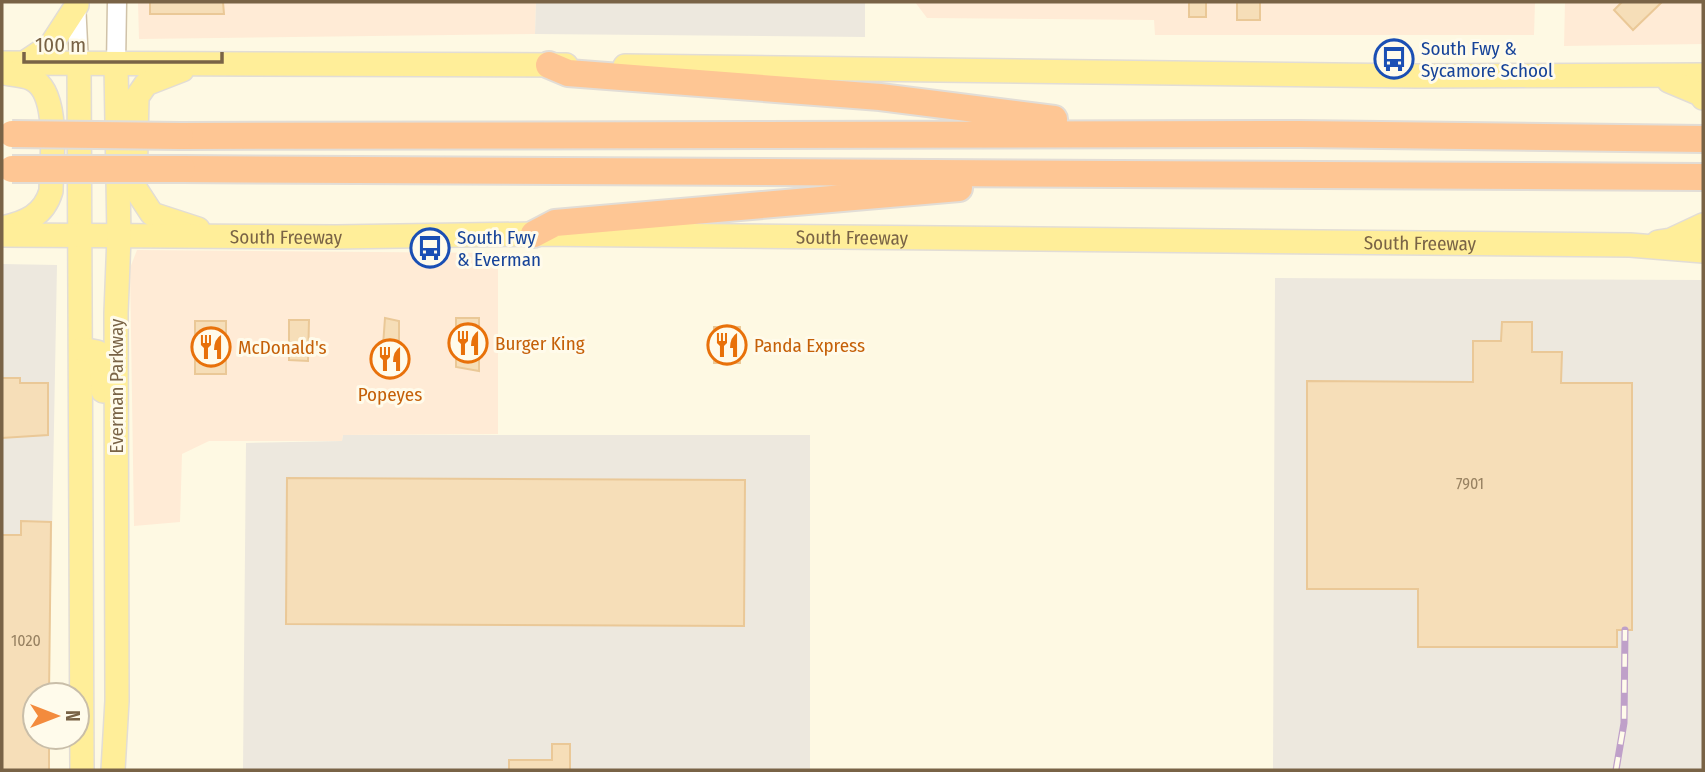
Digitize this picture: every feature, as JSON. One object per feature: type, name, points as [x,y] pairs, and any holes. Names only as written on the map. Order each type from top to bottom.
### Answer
[{"type":"highway","points":[[549,65],[568,73],[880,97],[1047,119],[1271,124],[1299,134]]},
{"type":"highway","points":[[7,134],[1299,134],[1703,139]]},
{"type":"highway","points":[[7,169],[1703,177]]},
{"type":"highway","points":[[534,234],[555,223],[948,189],[1111,184],[1153,173]]},
{"type":"main road","points":[[13,63],[51,45],[76,3]]},
{"type":"main road","points":[[13,63],[549,65],[1140,74],[1703,75]]},
{"type":"main road","name":"Everman Parkway","points":[[79,64],[82,770]]},
{"type":"main road","name":"Everman Parkway","points":[[113,770],[117,512],[116,313],[119,237],[116,65]]},
{"type":"main road","points":[[205,65],[164,75],[146,84],[137,97],[135,188],[152,214],[168,221],[230,237]]},
{"type":"main road","points":[[2,72],[33,79],[46,91],[51,106],[51,191],[48,204],[38,216],[2,228]]},
{"type":"main road","points":[[1660,77],[1688,88],[1703,98]]},
{"type":"main road","points":[[1630,245],[1671,240],[1703,225]]},
{"type":"main road","name":"South Freeway","points":[[2,235],[230,237],[534,234],[1630,245],[1703,251]]},
{"type":"main road","points":[[81,349],[88,348],[97,352],[102,365],[107,411],[117,430]]},
{"type":"main road","points":[[81,512],[117,512]]},
{"type":"street","name":"Everman Parkway","points":[[116,65],[117,2]]},
{"type":"street","name":"Everman Parkway","points":[[76,3],[79,64]]},
{"type":"shaded area","points":[[138,2],[536,2],[535,34],[139,39]]},
{"type":"shaded area","points":[[536,2],[865,2],[865,37],[535,34]]},
{"type":"shaded area","points":[[915,2],[1535,2],[1534,35],[1155,35],[1154,20],[927,18]]},
{"type":"shaded area","points":[[1565,2],[1703,2],[1703,44],[1564,46]]},
{"type":"shaded area","points":[[137,250],[498,253],[498,434],[343,435],[342,441],[209,441],[182,454],[180,522],[134,526],[130,268]]},
{"type":"shaded area","points":[[2,264],[57,265],[49,681],[21,681],[21,751],[49,751],[48,770],[2,770]]},
{"type":"shaded area","points":[[1275,278],[1703,280],[1703,770],[1273,770]]},
{"type":"shaded area","points":[[343,435],[810,435],[810,770],[243,770],[246,443],[342,441]]},
{"type":"building","points":[[150,2],[223,2],[224,14],[150,14]]},
{"type":"building","points":[[1189,2],[1206,2],[1206,17],[1189,17]]},
{"type":"building","points":[[1237,2],[1260,2],[1260,20],[1237,20]]},
{"type":"building","points":[[1622,2],[1662,2],[1633,30],[1614,10]]},
{"type":"building","name":"Popeyes","points":[[385,318],[399,321],[399,374],[381,374]]},
{"type":"building","name":"Burger King","points":[[456,318],[479,318],[479,371],[456,367]]},
{"type":"building","points":[[289,320],[309,320],[308,361],[289,360]]},
{"type":"building","name":"McDonald's","points":[[195,321],[226,321],[226,374],[195,374]]},
{"type":"building","points":[[1502,322],[1532,322],[1532,352],[1562,352],[1561,383],[1632,383],[1632,630],[1617,630],[1617,647],[1418,647],[1418,589],[1307,589],[1307,381],[1473,382],[1473,341],[1501,341]]},
{"type":"building","name":"Panda Express","points":[[714,327],[740,327],[740,363],[714,363]]},
{"type":"building","points":[[2,378],[20,378],[20,383],[48,383],[48,435],[2,438]]},
{"type":"building","points":[[287,478],[745,480],[744,626],[286,624]]},
{"type":"building","points":[[21,521],[51,522],[49,681],[21,681],[21,751],[49,751],[49,770],[2,770],[2,535],[21,535]]},
{"type":"building","points":[[552,744],[570,744],[570,770],[509,770],[509,760],[552,760]]},
{"type":"railway","points":[[1616,770],[1624,723],[1625,630]]},
{"type":"place","name":"South Fwy & Sycamore School","points":[[1394,59]]},
{"type":"place","name":"South Fwy & Everman","points":[[430,248]]},
{"type":"place","name":"Burger King","points":[[468,343]]},
{"type":"place","name":"Panda Express","points":[[727,345]]},
{"type":"place","name":"McDonald's","points":[[211,347]]},
{"type":"place","name":"Popeyes","points":[[390,359]]}]
